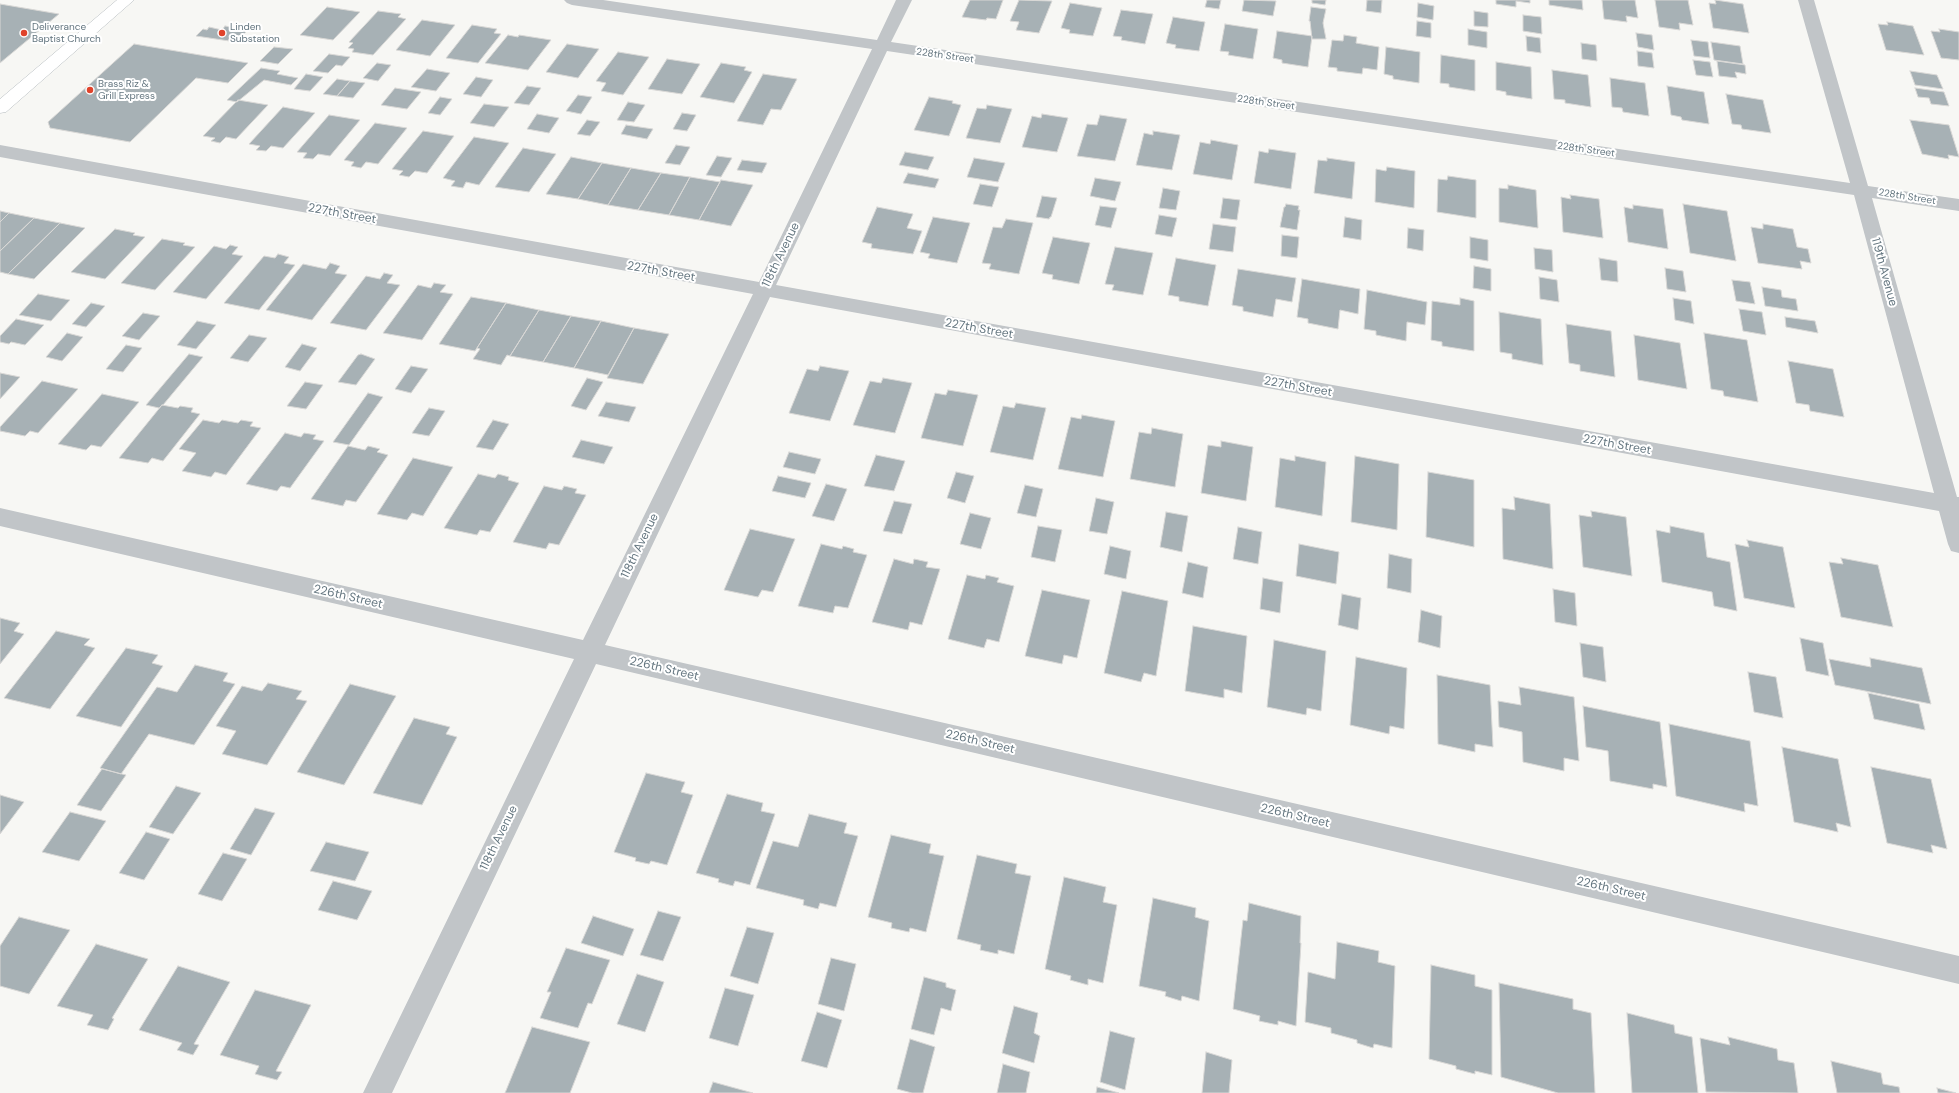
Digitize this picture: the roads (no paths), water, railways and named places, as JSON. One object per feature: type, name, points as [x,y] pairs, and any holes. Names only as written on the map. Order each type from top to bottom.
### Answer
[{"type":"main road","points":[[0,108],[126,0]]},
{"type":"street","name":"228th Street","points":[[572,0],[1959,205]]},
{"type":"street","name":"118th Avenue","points":[[376,1093],[904,0]]},
{"type":"street","name":"119th Avenue","points":[[1806,0],[1953,505],[1959,544]]},
{"type":"street","name":"227th Street","points":[[0,151],[764,291],[1953,505]]},
{"type":"street","name":"226th Street","points":[[0,517],[589,651],[1959,970]]},
{"type":"place","name":"Deliverance Baptist Church","points":[[24,33]]},
{"type":"place","name":"Linden Substation","points":[[222,33]]},
{"type":"place","name":"Brass Riz & Grill Express","points":[[90,90]]}]
